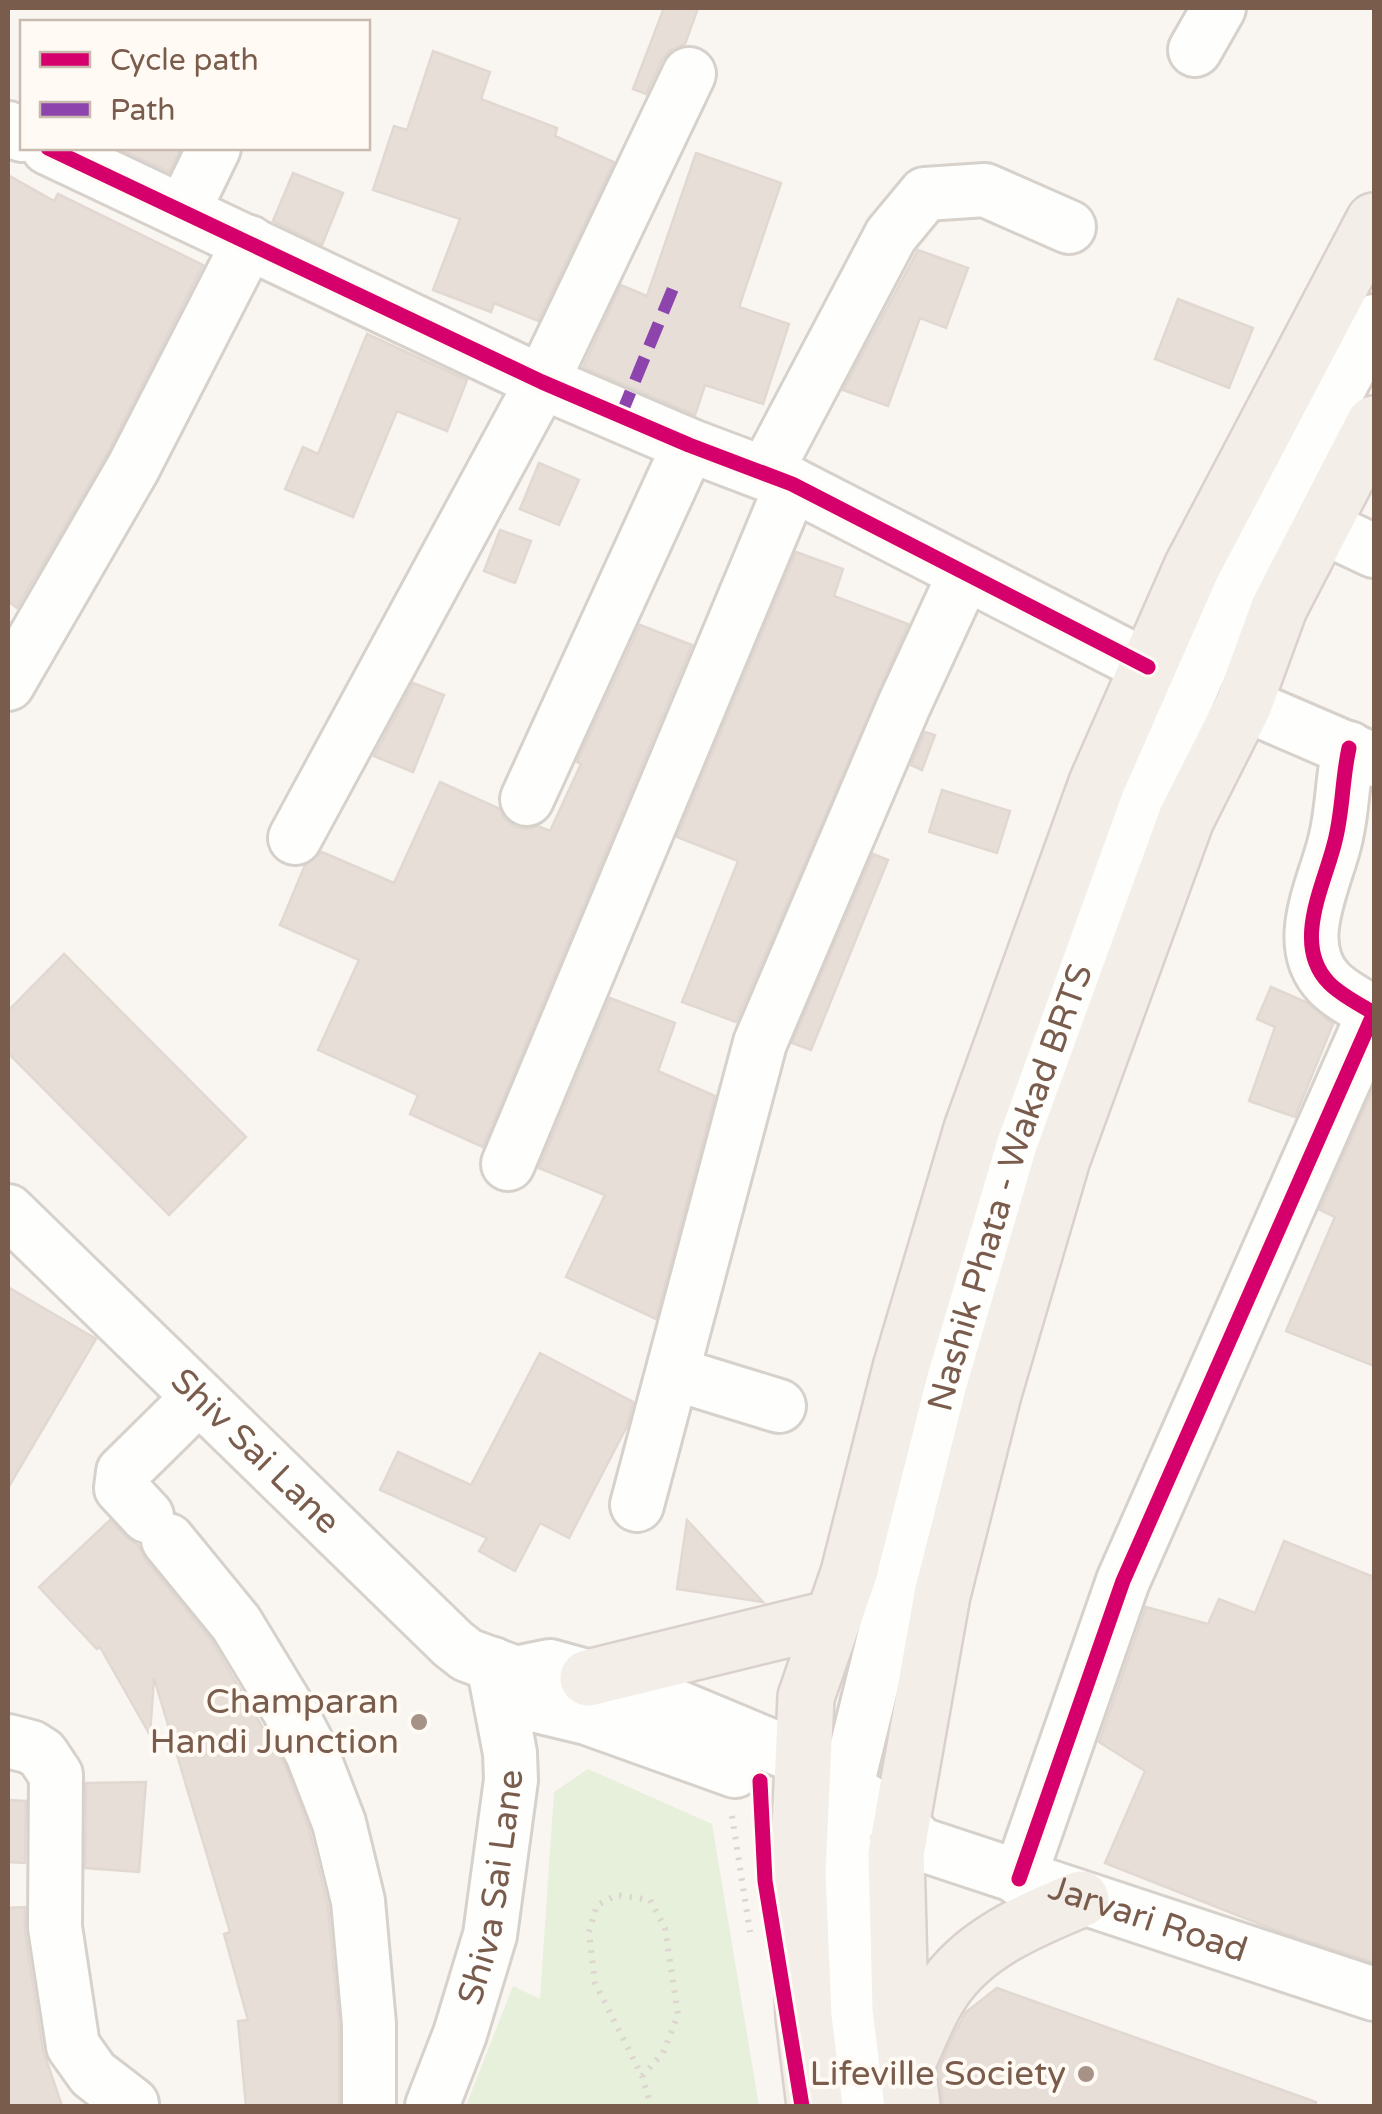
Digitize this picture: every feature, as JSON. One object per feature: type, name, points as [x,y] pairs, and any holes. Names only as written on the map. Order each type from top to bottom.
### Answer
[{"type":"main road","points":[[815,2106],[804,2017],[798,1872],[824,1792],[806,1697],[849,1573],[901,1368],[972,1129],[1097,783],[1192,566],[1374,221]]},
{"type":"main road","points":[[909,2085],[900,2008],[906,1841],[942,1595],[993,1394],[1062,1160],[1186,819],[1244,704],[1279,608],[1374,424]]},
{"type":"main road","points":[[588,1678],[833,1618]]},
{"type":"main road","points":[[909,2085],[941,1992],[980,1950],[1032,1920],[1081,1899]]},
{"type":"street","points":[[295,838],[542,382],[689,74]]},
{"type":"street","points":[[52,150],[542,382],[779,478],[1148,667]]},
{"type":"street","points":[[183,212],[213,150]]},
{"type":"street","points":[[508,1164],[779,478],[891,235],[925,194],[985,190],[1069,227]]},
{"type":"street","points":[[8,684],[134,468],[248,242]]},
{"type":"street","name":"Nashik Phata - Wakad BRTS","points":[[864,2106],[824,1792],[1017,1145],[1142,801],[1236,588],[1374,321]]},
{"type":"street","points":[[528,800],[690,445]]},
{"type":"street","points":[[1321,526],[1374,551]]},
{"type":"street","points":[[638,1505],[760,1044],[896,723],[965,573]]},
{"type":"street","points":[[1019,1879],[1123,1581],[1374,1013],[1326,980],[1311,948],[1314,912],[1342,808],[1342,782],[1362,754],[1244,704]]},
{"type":"street","name":"Shiv Sai Lane","points":[[8,1211],[453,1644],[467,1655],[504,1669]]},
{"type":"street","points":[[675,1374],[780,1406]]},
{"type":"street","points":[[200,1397],[123,1472],[120,1488],[236,1623],[294,1717],[339,1822],[358,1902],[369,2024],[370,2106]]},
{"type":"street","points":[[504,1669],[550,1666],[637,1690],[824,1792]]},
{"type":"street","points":[[504,1669],[537,1706],[588,1718],[824,1792]]},
{"type":"street","name":"Shiva Sai Lane","points":[[432,2106],[460,2034],[490,1936],[510,1780],[504,1669]]},
{"type":"street","points":[[8,1740],[42,1754],[56,1775],[56,1927],[73,2046],[94,2074],[139,2106]]},
{"type":"street","name":"Jarvari Road","points":[[824,1792],[906,1841],[1374,1994]]},
{"type":"path","points":[[731,1810],[752,1950]]},
{"type":"path","points":[[642,2076],[664,2053],[678,2016],[665,1928],[650,1900],[617,1895],[596,1906],[589,1932],[594,1982],[642,2076],[652,2106]]},
{"type":"green space","points":[[588,1769],[712,1824],[759,2106],[466,2106],[513,1986],[540,1999],[554,1792]]},
{"type":"building","points":[[664,8],[698,8],[685,44],[671,50],[662,60],[646,94],[633,89]]},
{"type":"building","points":[[433,51],[490,72],[481,99],[557,128],[555,136],[614,162],[538,321],[494,303],[491,312],[433,290],[460,219],[373,190],[394,126],[407,130]]},
{"type":"building","points":[[121,150],[180,150],[169,172]]},
{"type":"building","points":[[696,153],[781,183],[739,307],[789,324],[763,404],[705,385],[695,415],[583,367],[621,285],[647,296]]},
{"type":"building","points":[[293,173],[343,193],[322,245],[273,221]]},
{"type":"building","points":[[8,175],[54,201],[58,194],[203,265],[107,454],[17,608],[8,601]]},
{"type":"building","points":[[918,250],[968,268],[946,328],[920,318],[888,406],[843,390]]},
{"type":"building","points":[[1178,299],[1253,328],[1229,388],[1155,359]]},
{"type":"building","points":[[367,334],[467,380],[447,431],[397,411],[353,517],[285,489],[303,447],[318,454]]},
{"type":"building","points":[[539,463],[579,480],[559,525],[520,509]]},
{"type":"building","points":[[500,530],[531,541],[515,583],[484,571]]},
{"type":"building","points":[[796,552],[843,569],[834,596],[908,624],[736,1022],[682,1002],[738,861],[677,837]]},
{"type":"building","points":[[640,625],[692,645],[483,1147],[410,1114],[418,1095],[318,1050],[359,960],[280,925],[305,865],[322,852],[394,883],[440,782],[500,809],[515,827],[538,826],[550,831]]},
{"type":"building","points":[[413,683],[444,695],[413,772],[374,756]]},
{"type":"building","points":[[925,732],[935,735],[922,770],[911,765]]},
{"type":"building","points":[[942,790],[1010,811],[997,853],[929,832]]},
{"type":"building","points":[[873,854],[888,860],[811,1050],[792,1043]]},
{"type":"building","points":[[64,954],[246,1137],[169,1215],[8,1053],[8,1011]]},
{"type":"building","points":[[1271,987],[1306,1002],[1333,1024],[1295,1117],[1249,1101],[1275,1027],[1257,1019]]},
{"type":"building","points":[[610,998],[675,1023],[658,1071],[715,1096],[656,1319],[566,1277],[605,1195],[539,1168]]},
{"type":"building","points":[[1374,1086],[1374,1366],[1286,1331],[1335,1217],[1320,1210]]},
{"type":"building","points":[[8,1287],[96,1339],[8,1488]]},
{"type":"building","points":[[540,1353],[633,1402],[627,1426],[569,1538],[540,1523],[515,1571],[479,1551],[487,1538],[380,1490],[398,1452],[471,1485]]},
{"type":"building","points":[[110,1520],[138,1545],[211,1640],[285,1765],[310,1832],[328,1906],[339,2025],[339,2106],[246,2106],[238,2021],[248,2020],[224,1934],[230,1932],[154,1678],[150,1735],[100,1647],[97,1649],[39,1587]]},
{"type":"building","points":[[687,1520],[763,1602],[677,1589]]},
{"type":"building","points":[[1284,1541],[1374,1577],[1374,1963],[1275,1930],[1105,1863],[1145,1771],[1099,1742],[1146,1607],[1208,1624],[1219,1599],[1255,1613]]},
{"type":"building","points":[[146,1782],[139,1872],[85,1868],[86,1783]]},
{"type":"building","points":[[8,1800],[26,1801],[25,1863],[8,1862]]},
{"type":"building","points":[[25,1907],[43,2050],[62,2106],[8,2106],[8,1908]]},
{"type":"building","name":"Lifeville Society","points":[[997,1988],[1316,2102],[1315,2106],[943,2106],[939,2068],[951,2040],[966,2012]]},
{"type":"marked path","points":[[621,415],[676,281]]},
{"type":"cycle path","points":[[52,150],[542,382],[792,484],[1148,667]]},
{"type":"cycle path","points":[[1019,1879],[1123,1581],[1374,1013],[1329,983],[1312,950],[1314,914],[1338,829],[1349,748]]},
{"type":"cycle path","points":[[760,1781],[765,1881],[802,2106]]},
{"type":"place","name":"Champaran Handi Junction","points":[[419,1722]]},
{"type":"place","name":"Lifeville Society","points":[[1086,2074]]}]
